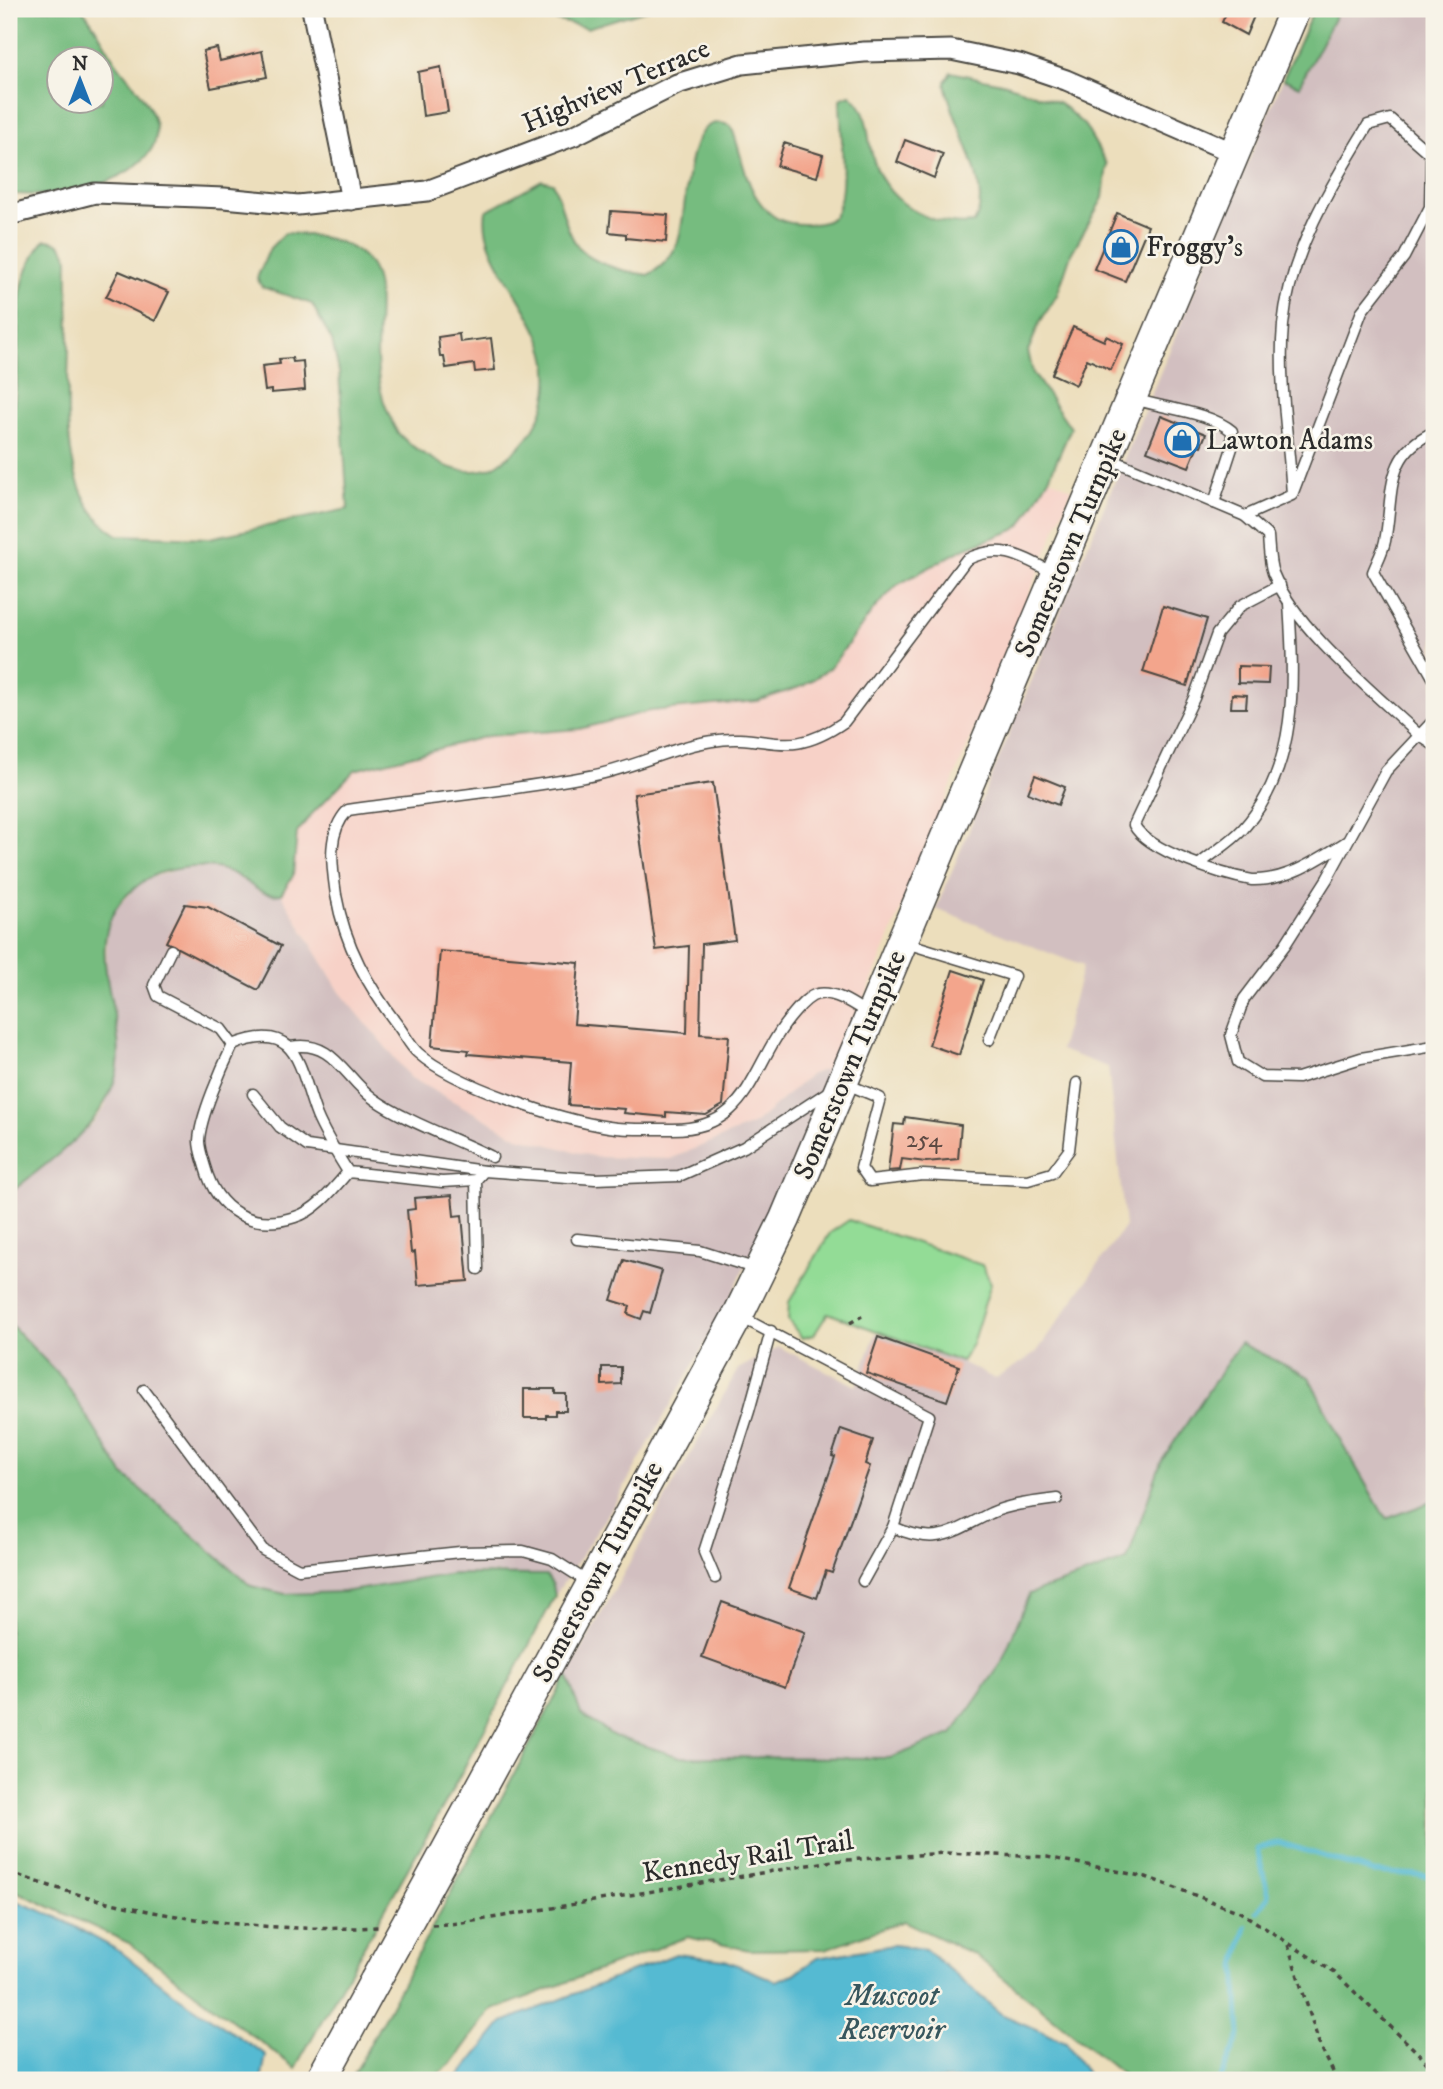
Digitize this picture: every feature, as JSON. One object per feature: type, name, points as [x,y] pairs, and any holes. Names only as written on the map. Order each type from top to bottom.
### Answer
[{"type":"main road","name":"Somerstown Turnpike","points":[[321,2080],[761,1270],[844,1083],[1295,9]]},
{"type":"street","points":[[312,9],[351,200]]},
{"type":"street","name":"Highview Terrace","points":[[9,215],[95,193],[224,198],[298,205],[428,191],[575,135],[677,84],[742,64],[864,52],[951,50],[1019,64],[1066,80],[1234,153]]},
{"type":"lane","points":[[1245,516],[1292,495],[1362,312],[1404,257],[1430,207],[1433,155],[1390,119],[1367,125],[1332,184],[1299,254],[1283,324],[1282,373],[1292,495]]},
{"type":"lane","points":[[1133,398],[1164,409],[1221,421],[1232,431],[1231,448],[1214,503]]},
{"type":"lane","points":[[1434,432],[1402,454],[1389,488],[1384,545],[1373,572],[1434,679]]},
{"type":"lane","points":[[1107,458],[1245,516],[1268,536],[1272,571],[1289,602],[1336,656],[1434,746]]},
{"type":"lane","points":[[871,1016],[844,998],[819,994],[804,1002],[782,1026],[748,1091],[722,1118],[702,1128],[611,1128],[573,1121],[460,1079],[417,1052],[354,958],[341,921],[332,871],[337,822],[348,810],[630,768],[707,741],[728,738],[786,746],[825,735],[844,722],[966,559],[997,550],[1012,551],[1057,575]]},
{"type":"lane","points":[[1280,585],[1240,606],[1217,634],[1194,698],[1134,825],[1139,835],[1159,848],[1239,878],[1267,880],[1297,870],[1346,842]]},
{"type":"lane","points":[[1201,863],[1242,830],[1273,788],[1290,729],[1293,661],[1289,602]]},
{"type":"lane","points":[[1434,720],[1385,771],[1285,945],[1244,999],[1231,1035],[1238,1062],[1262,1077],[1298,1078],[1361,1058],[1434,1046]]},
{"type":"lane","points":[[902,942],[1014,976],[989,1040]]},
{"type":"lane","points":[[171,950],[154,985],[158,996],[221,1029],[233,1045]]},
{"type":"lane","points":[[250,1038],[274,1038],[291,1047],[303,1065],[317,1117],[348,1172],[325,1197],[297,1217],[261,1224],[222,1204],[209,1182],[199,1142],[222,1067],[233,1045],[250,1038]]},
{"type":"lane","points":[[291,1047],[308,1044],[328,1054],[373,1099],[492,1157]]},
{"type":"lane","points":[[253,1094],[279,1127],[307,1146],[484,1171],[595,1179],[679,1175],[744,1147],[844,1083],[880,1098],[861,1168],[870,1181],[923,1175],[1028,1180],[1052,1173],[1069,1150],[1077,1083]]},
{"type":"lane","points":[[478,1269],[476,1180],[484,1171]]},
{"type":"lane","points":[[348,1172],[442,1182],[476,1180]]},
{"type":"lane","points":[[577,1239],[700,1251],[761,1270]]},
{"type":"lane","points":[[737,1315],[929,1416],[893,1527],[863,1581]]},
{"type":"lane","points":[[715,1578],[704,1552],[749,1412],[771,1331]]},
{"type":"lane","points":[[144,1390],[263,1550],[299,1569],[460,1552],[523,1551],[552,1559],[592,1584]]},
{"type":"lane","points":[[893,1527],[914,1536],[939,1536],[968,1527],[992,1513],[1021,1504],[1057,1499]]},
{"type":"path","points":[[850,1323],[862,1316]]},
{"type":"path","name":"Kennedy Rail Trail","points":[[421,1925],[462,1923],[833,1861],[945,1853],[1047,1857],[1146,1877],[1240,1912],[1335,1973],[1422,2057],[1434,2073]]},
{"type":"path","points":[[9,1872],[133,1910],[228,1923],[340,1929],[380,1927]]},
{"type":"path","points":[[1287,1943],[1319,2043],[1337,2080]]},
{"type":"shaded area","points":[[1339,9],[1434,9],[1434,1501],[1386,1520],[1342,1443],[1309,1377],[1161,1462],[1127,1561],[1029,1594],[1001,1664],[952,1734],[890,1758],[680,1757],[614,1736],[581,1714],[567,1675],[738,1369],[779,1347],[856,1386],[876,1333],[965,1364],[995,1379],[1036,1353],[1125,1226],[1108,1067],[1060,1050],[1083,966],[936,909],[1283,79],[1300,86]]},
{"type":"shaded area","points":[[1049,478],[1072,489],[838,1064],[810,1075],[754,1124],[670,1159],[596,1157],[518,1137],[411,1078],[340,992],[281,894],[293,876],[297,833],[355,770],[488,736],[579,729],[650,711],[713,705],[830,668],[875,608],[897,585],[963,549],[1014,530],[1022,524]]},
{"type":"shaded area","points":[[183,868],[216,868],[235,875],[261,893],[281,894],[340,992],[411,1078],[518,1137],[596,1157],[670,1159],[754,1124],[810,1075],[838,1064],[729,1301],[617,1500],[555,1596],[553,1585],[546,1575],[488,1573],[453,1574],[343,1592],[285,1594],[251,1586],[123,1474],[63,1379],[9,1323],[9,1194],[92,1124],[105,1107],[119,1055],[106,978],[107,932],[114,911],[143,880]]},
{"type":"green space","points":[[9,9],[82,9],[106,46],[46,46],[46,116],[116,116],[116,62],[148,105],[155,122],[156,137],[150,151],[140,163],[125,173],[77,192],[9,194]]},
{"type":"green space","points":[[510,9],[649,9],[587,28]]},
{"type":"green space","points":[[1314,9],[1339,9],[1299,86],[1283,79]]},
{"type":"green space","points":[[951,72],[1006,84],[1060,103],[1085,126],[1107,164],[1103,198],[1071,254],[1057,295],[1040,322],[1028,351],[1033,373],[1071,428],[1049,478],[1022,524],[1014,530],[963,549],[897,585],[875,608],[830,668],[803,686],[757,701],[650,711],[579,729],[488,736],[355,770],[297,833],[293,876],[281,894],[267,894],[234,874],[210,867],[167,871],[143,882],[130,892],[113,913],[106,935],[105,959],[119,1057],[115,1079],[97,1114],[85,1129],[9,1194],[9,424],[15,400],[19,304],[23,282],[31,260],[45,240],[60,245],[68,259],[68,422],[76,475],[85,499],[99,519],[118,535],[210,538],[348,509],[339,372],[332,341],[312,304],[262,287],[257,278],[270,248],[285,233],[330,239],[358,252],[373,270],[378,293],[379,379],[395,429],[412,446],[445,465],[460,470],[484,470],[507,458],[533,430],[545,403],[548,375],[544,349],[533,324],[494,255],[487,233],[486,211],[542,180],[553,183],[569,230],[583,252],[609,266],[648,275],[665,262],[677,244],[695,146],[703,131],[715,123],[731,126],[750,184],[768,212],[790,223],[824,222],[834,216],[839,207],[842,177],[840,99],[850,95],[864,115],[878,171],[897,198],[924,216],[940,221],[974,223],[979,208],[979,191],[976,173],[945,82]]},
{"type":"green space","points":[[849,1220],[982,1265],[991,1283],[972,1344],[961,1362],[828,1313],[814,1335],[802,1338],[788,1320],[789,1302],[830,1233]]},
{"type":"green space","points":[[9,1323],[63,1379],[123,1474],[251,1586],[285,1594],[343,1592],[453,1574],[546,1575],[553,1585],[555,1596],[448,1798],[295,2068],[129,1943],[9,1888]]},
{"type":"green space","points":[[1240,1343],[1309,1377],[1342,1443],[1386,1519],[1434,1501],[1434,2080],[1130,2080],[975,1955],[904,1921],[825,1949],[749,1950],[687,1937],[490,2011],[453,2062],[431,2080],[378,2080],[354,2074],[567,1675],[581,1714],[614,1736],[680,1757],[890,1758],[952,1734],[1001,1664],[1029,1594],[1127,1560],[1161,1462]]},
{"type":"water","points":[[9,1898],[59,1918],[121,1952],[173,1993],[266,2055],[261,2080],[9,2080]]},
{"type":"water","name":"Muscoot Reservoir","points":[[893,1945],[925,1949],[1001,2014],[1066,2042],[1091,2080],[456,2080],[503,2022],[676,1954],[725,1960],[776,1981],[794,1974],[817,1958]]},
{"type":"building","points":[[1228,9],[1257,9],[1246,35],[1222,22]]},
{"type":"building","points":[[217,48],[220,61],[262,51],[267,77],[211,88],[203,51]]},
{"type":"building","points":[[441,67],[448,112],[423,116],[418,72]]},
{"type":"building","points":[[905,140],[943,154],[934,178],[897,162]]},
{"type":"building","points":[[784,143],[823,155],[817,177],[777,166]]},
{"type":"building","points":[[611,211],[668,215],[666,242],[626,238],[626,234],[609,232]]},
{"type":"building","name":"Froggy's","points":[[1117,213],[1148,226],[1125,281],[1094,269]]},
{"type":"building","points":[[119,271],[169,292],[155,321],[106,297]]},
{"type":"building","points":[[1073,327],[1104,341],[1106,336],[1123,344],[1111,370],[1087,359],[1076,385],[1052,374]]},
{"type":"building","points":[[459,334],[460,342],[491,338],[495,370],[475,372],[474,364],[446,368],[444,357],[440,357],[438,337]]},
{"type":"building","points":[[292,358],[293,362],[303,361],[305,390],[271,393],[271,390],[265,391],[262,366],[280,364],[279,359]]},
{"type":"building","points":[[1161,416],[1206,434],[1189,467],[1147,451]]},
{"type":"building","points":[[1163,606],[1207,619],[1187,686],[1143,672]]},
{"type":"building","points":[[1238,666],[1269,667],[1268,684],[1238,683]]},
{"type":"building","points":[[1232,694],[1247,695],[1246,708],[1231,708]]},
{"type":"building","points":[[1035,775],[1065,787],[1058,805],[1028,793]]},
{"type":"building","points":[[713,783],[735,940],[702,944],[700,1034],[729,1036],[723,1105],[706,1115],[666,1112],[666,1117],[624,1113],[625,1109],[568,1105],[571,1062],[468,1054],[469,1050],[432,1046],[440,951],[579,963],[574,1024],[687,1033],[689,946],[656,950],[634,794]]},
{"type":"building","points":[[185,904],[208,907],[281,946],[258,990],[166,942]]},
{"type":"building","points":[[953,970],[983,980],[959,1055],[929,1045]]},
{"type":"building","points":[[905,1117],[961,1125],[958,1159],[926,1162],[902,1159],[900,1170],[888,1171],[894,1124],[904,1125]]},
{"type":"building","points":[[452,1195],[454,1216],[462,1215],[468,1281],[418,1285],[415,1252],[411,1253],[407,1210],[415,1209],[414,1198]]},
{"type":"building","points":[[624,1260],[662,1271],[650,1313],[644,1311],[641,1319],[628,1314],[630,1306],[611,1300]]},
{"type":"building","points":[[878,1337],[959,1366],[947,1401],[866,1373]]},
{"type":"building","points":[[602,1367],[621,1367],[621,1384],[602,1385]]},
{"type":"building","points":[[524,1389],[555,1389],[555,1394],[566,1394],[566,1411],[555,1411],[555,1415],[546,1415],[546,1418],[524,1418]]},
{"type":"building","points":[[841,1429],[873,1440],[865,1464],[870,1466],[832,1573],[826,1571],[817,1598],[789,1588],[835,1457],[832,1456]]},
{"type":"building","points":[[722,1602],[805,1632],[785,1687],[702,1657]]},
{"type":"waterway","points":[[1257,1912],[1269,1896],[1257,1849],[1278,1842],[1374,1872],[1434,1876]]},
{"type":"waterway","points":[[1220,2080],[1240,2035],[1236,1965],[1246,1927]]},
{"type":"place","name":"Froggy's","points":[[1121,247]]},
{"type":"place","name":"Lawton Adams","points":[[1182,440]]}]
